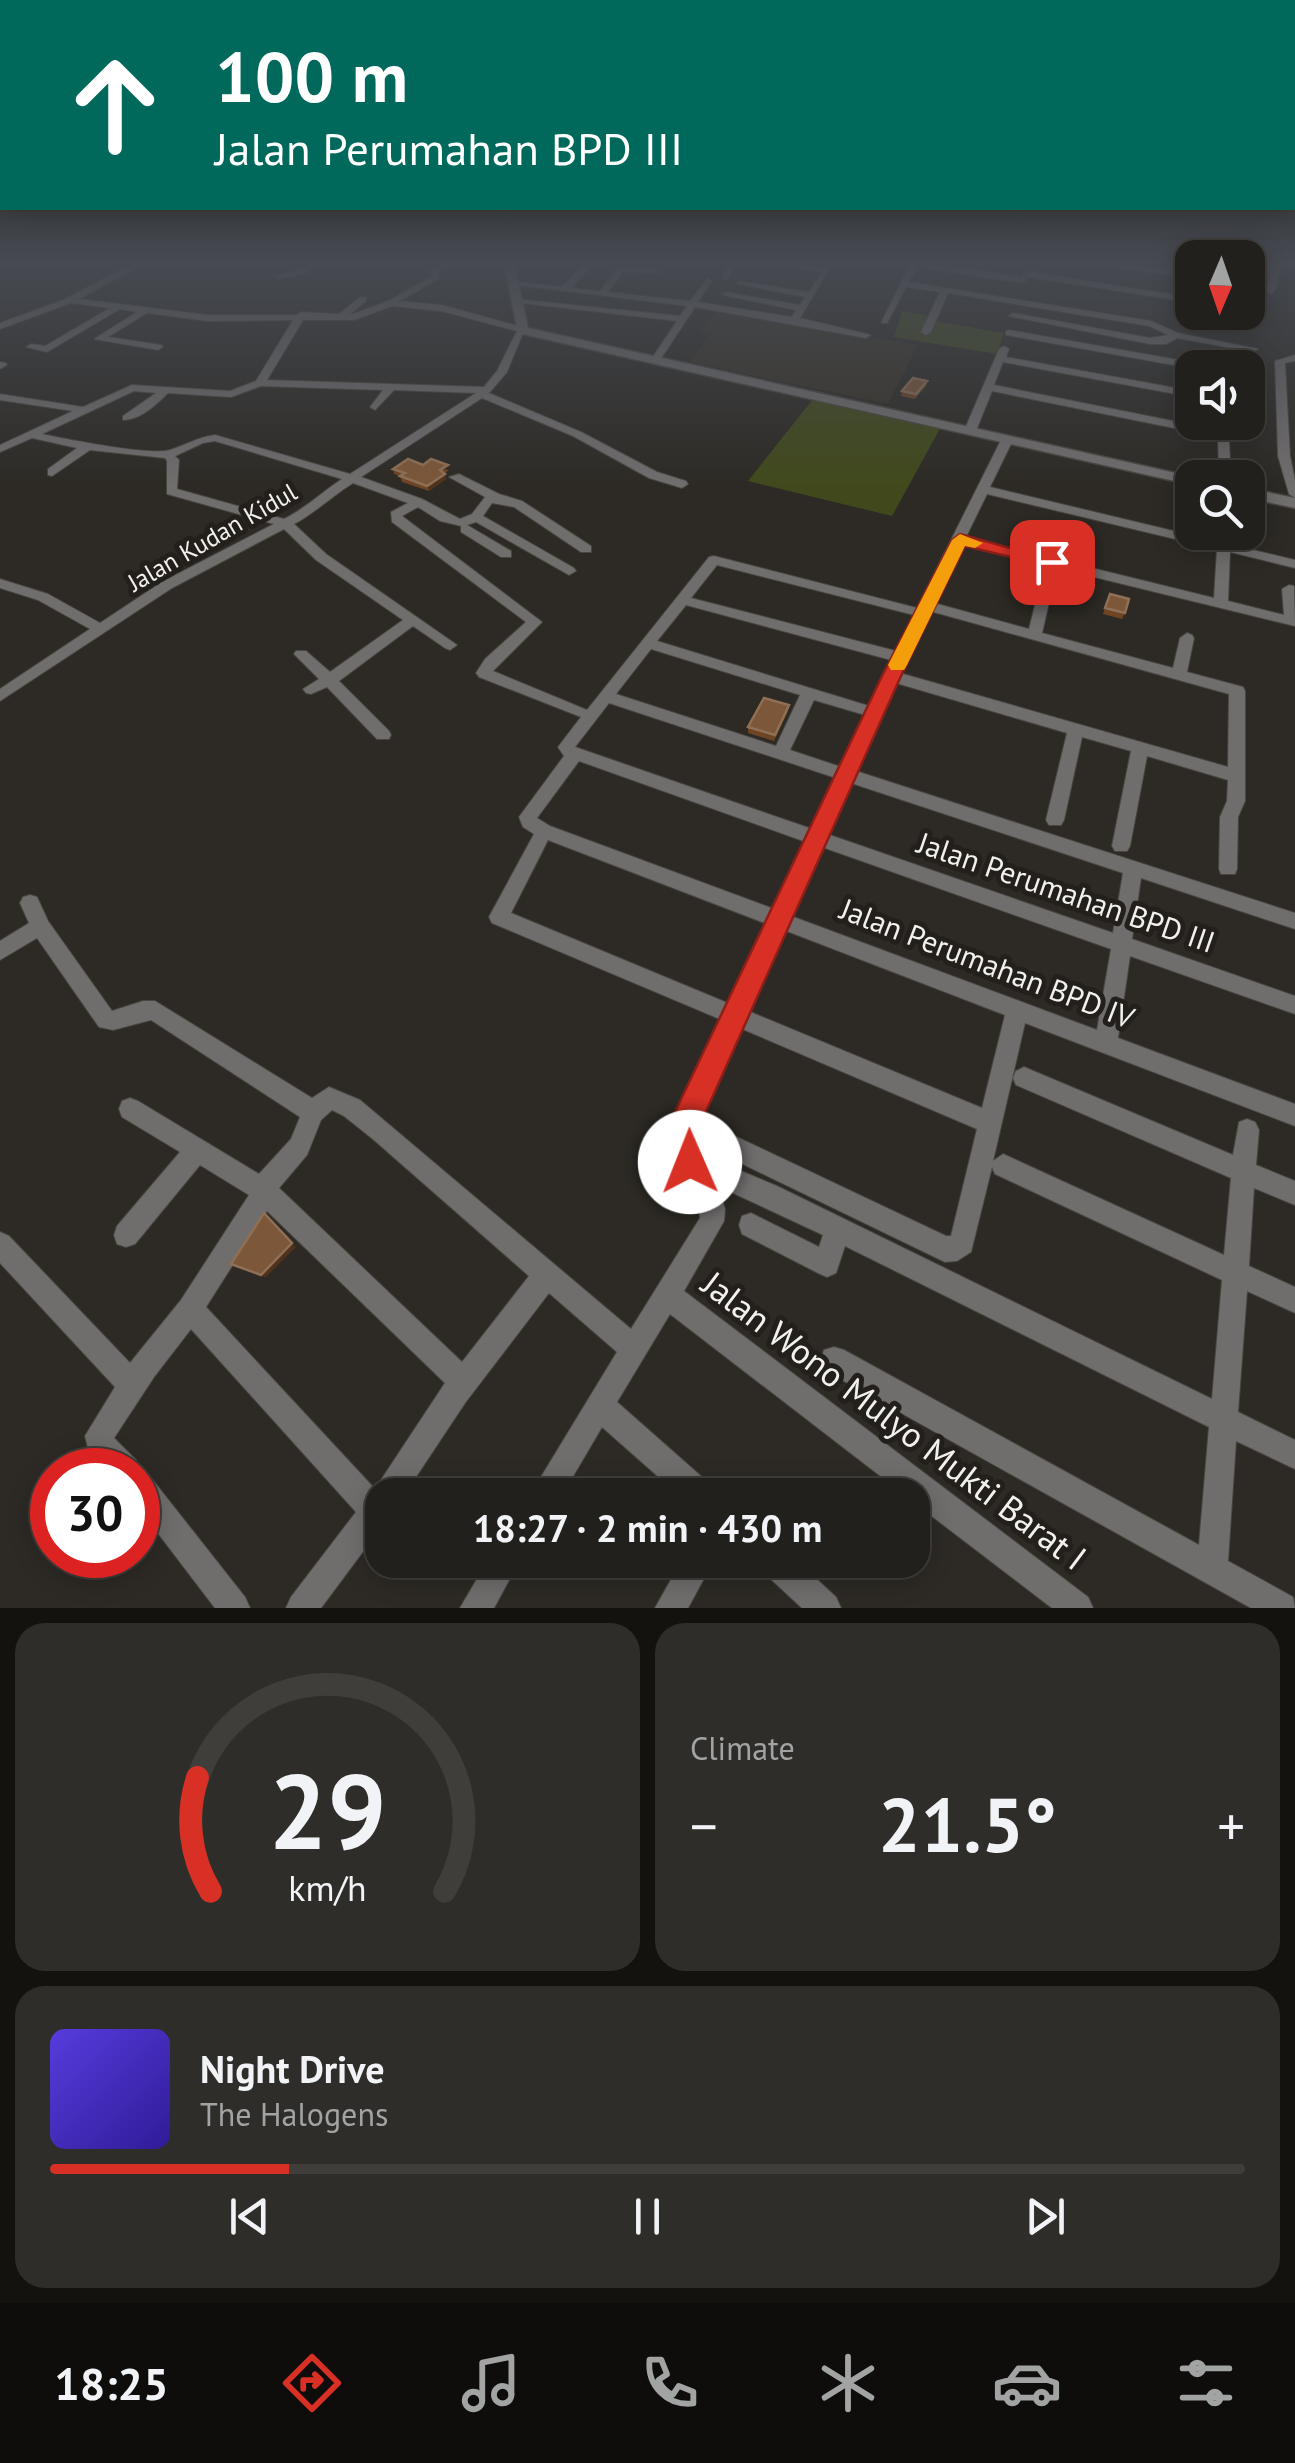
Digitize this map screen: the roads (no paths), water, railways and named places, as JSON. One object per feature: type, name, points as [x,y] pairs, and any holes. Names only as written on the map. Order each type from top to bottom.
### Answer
[{"type":"street","points":[[31,347],[47,348],[66,337]]},
{"type":"street","points":[[101,337],[158,346]]},
{"type":"street","points":[[260,382],[288,337]]},
{"type":"street","name":"Jalan Kudan Kidul","points":[[0,696],[185,574],[311,510],[324,496],[484,392],[502,372],[519,337]]},
{"type":"street","points":[[556,337],[1175,476]]},
{"type":"street","points":[[656,358],[671,337]]},
{"type":"street","points":[[970,431],[1002,359],[1007,337]]},
{"type":"street","points":[[1035,337],[1118,352],[1175,352]]},
{"type":"street","points":[[1128,337],[1166,341],[1173,337]]},
{"type":"street","points":[[1072,344],[1066,364],[1104,373],[1112,372],[1118,352]]},
{"type":"street","points":[[1295,358],[1280,361],[1281,458],[1295,494]]},
{"type":"street","points":[[1002,359],[1175,388]]},
{"type":"street","points":[[1280,378],[1295,380]]},
{"type":"street","points":[[0,449],[132,388],[232,394],[260,382],[392,386],[484,392],[577,434],[653,475],[682,484]]},
{"type":"street","points":[[375,408],[392,386]]},
{"type":"street","points":[[990,387],[1075,398],[1151,421],[1175,424]]},
{"type":"street","points":[[127,418],[149,406],[165,390]]},
{"type":"street","points":[[0,397],[80,410]]},
{"type":"street","points":[[1151,421],[1154,407]]},
{"type":"street","points":[[28,434],[88,446],[168,454],[200,440],[216,438],[353,478],[418,502],[506,554]]},
{"type":"street","points":[[556,1478],[712,1221],[711,1197],[690,1162],[684,1124],[892,676],[1007,440]]},
{"type":"street","points":[[52,472],[88,446]]},
{"type":"street","points":[[168,454],[173,460],[171,490],[285,524],[322,558],[450,645]]},
{"type":"street","points":[[456,477],[494,497],[518,504],[586,548]]},
{"type":"street","points":[[476,487],[492,478]]},
{"type":"street","points":[[982,490],[1175,535]]},
{"type":"street","points":[[434,548],[476,517],[494,497]]},
{"type":"street","points":[[1265,497],[1295,503]]},
{"type":"street","points":[[418,502],[394,517],[532,618],[533,625],[490,662],[484,674],[580,712]]},
{"type":"street","points":[[476,517],[569,572]]},
{"type":"street","points":[[960,540],[1293,622],[1289,589]]},
{"type":"street","points":[[1221,604],[1224,550]]},
{"type":"street","points":[[1237,550],[1295,564]]},
{"type":"street","points":[[991,1123],[500,917],[544,831],[529,822],[528,817],[575,754],[566,747],[710,562],[720,561],[1035,633],[1236,691],[1236,801],[1229,817],[1228,869]]},
{"type":"street","points":[[1035,633],[1052,562]]},
{"type":"street","points":[[0,584],[44,598],[101,629]]},
{"type":"street","points":[[683,600],[902,658]]},
{"type":"street","points":[[311,689],[411,621]]},
{"type":"street","points":[[1179,674],[1187,638]]},
{"type":"street","points":[[650,640],[875,712]]},
{"type":"street","points":[[301,654],[383,735]]},
{"type":"street","points":[[892,676],[1234,775]]},
{"type":"street","points":[[780,754],[809,693]]},
{"type":"street","name":"Jalan Perumahan BPD III","points":[[607,698],[1295,921]]},
{"type":"street","points":[[1055,820],[1076,729]]},
{"type":"street","points":[[1121,846],[1140,748]]},
{"type":"street","name":"Jalan Perumahan BPD III","points":[[575,754],[1295,1005]]},
{"type":"street","name":"Jalan Perumahan BPD IV","points":[[544,831],[1295,1116]]},
{"type":"street","points":[[1106,1044],[1133,868]]},
{"type":"street","points":[[30,903],[40,926],[106,1020],[120,1020],[147,1008],[155,1011],[321,1105],[367,1120],[633,1349]]},
{"type":"street","points":[[0,951],[40,926]]},
{"type":"street","points":[[684,1124],[944,1249],[957,1248],[962,1242],[1017,1010]]},
{"type":"street","points":[[1024,1078],[1295,1193]]},
{"type":"street","points":[[107,1448],[98,1438],[132,1385],[190,1310],[263,1192],[299,1146],[321,1105]]},
{"type":"street","points":[[130,1110],[263,1192],[464,1382]]},
{"type":"street","points":[[1212,1570],[1246,1130]]},
{"type":"street","points":[[126,1235],[198,1149]]},
{"type":"street","points":[[690,1162],[837,1229],[1295,1455]]},
{"type":"street","points":[[1003,1166],[1295,1300]]},
{"type":"street","points":[[751,1225],[827,1264],[837,1229]]},
{"type":"street","points":[[0,1244],[132,1385]]},
{"type":"street","points":[[399,1478],[464,1382],[547,1274]]},
{"type":"street","name":"Jalan Wono Mulyo Mukti Barat I","points":[[666,1294],[1076,1608]]},
{"type":"street","points":[[190,1310],[365,1486]]},
{"type":"street","points":[[834,1360],[1282,1608]]},
{"type":"street","points":[[600,1406],[682,1478]]},
{"type":"street","points":[[160,1512],[234,1608]]},
{"type":"street","points":[[302,1608],[365,1525]]},
{"type":"street","points":[[476,1608],[494,1578]]},
{"type":"street","points":[[672,1608],[689,1578]]},
{"type":"street","points":[[793,1578],[826,1608]]}]
